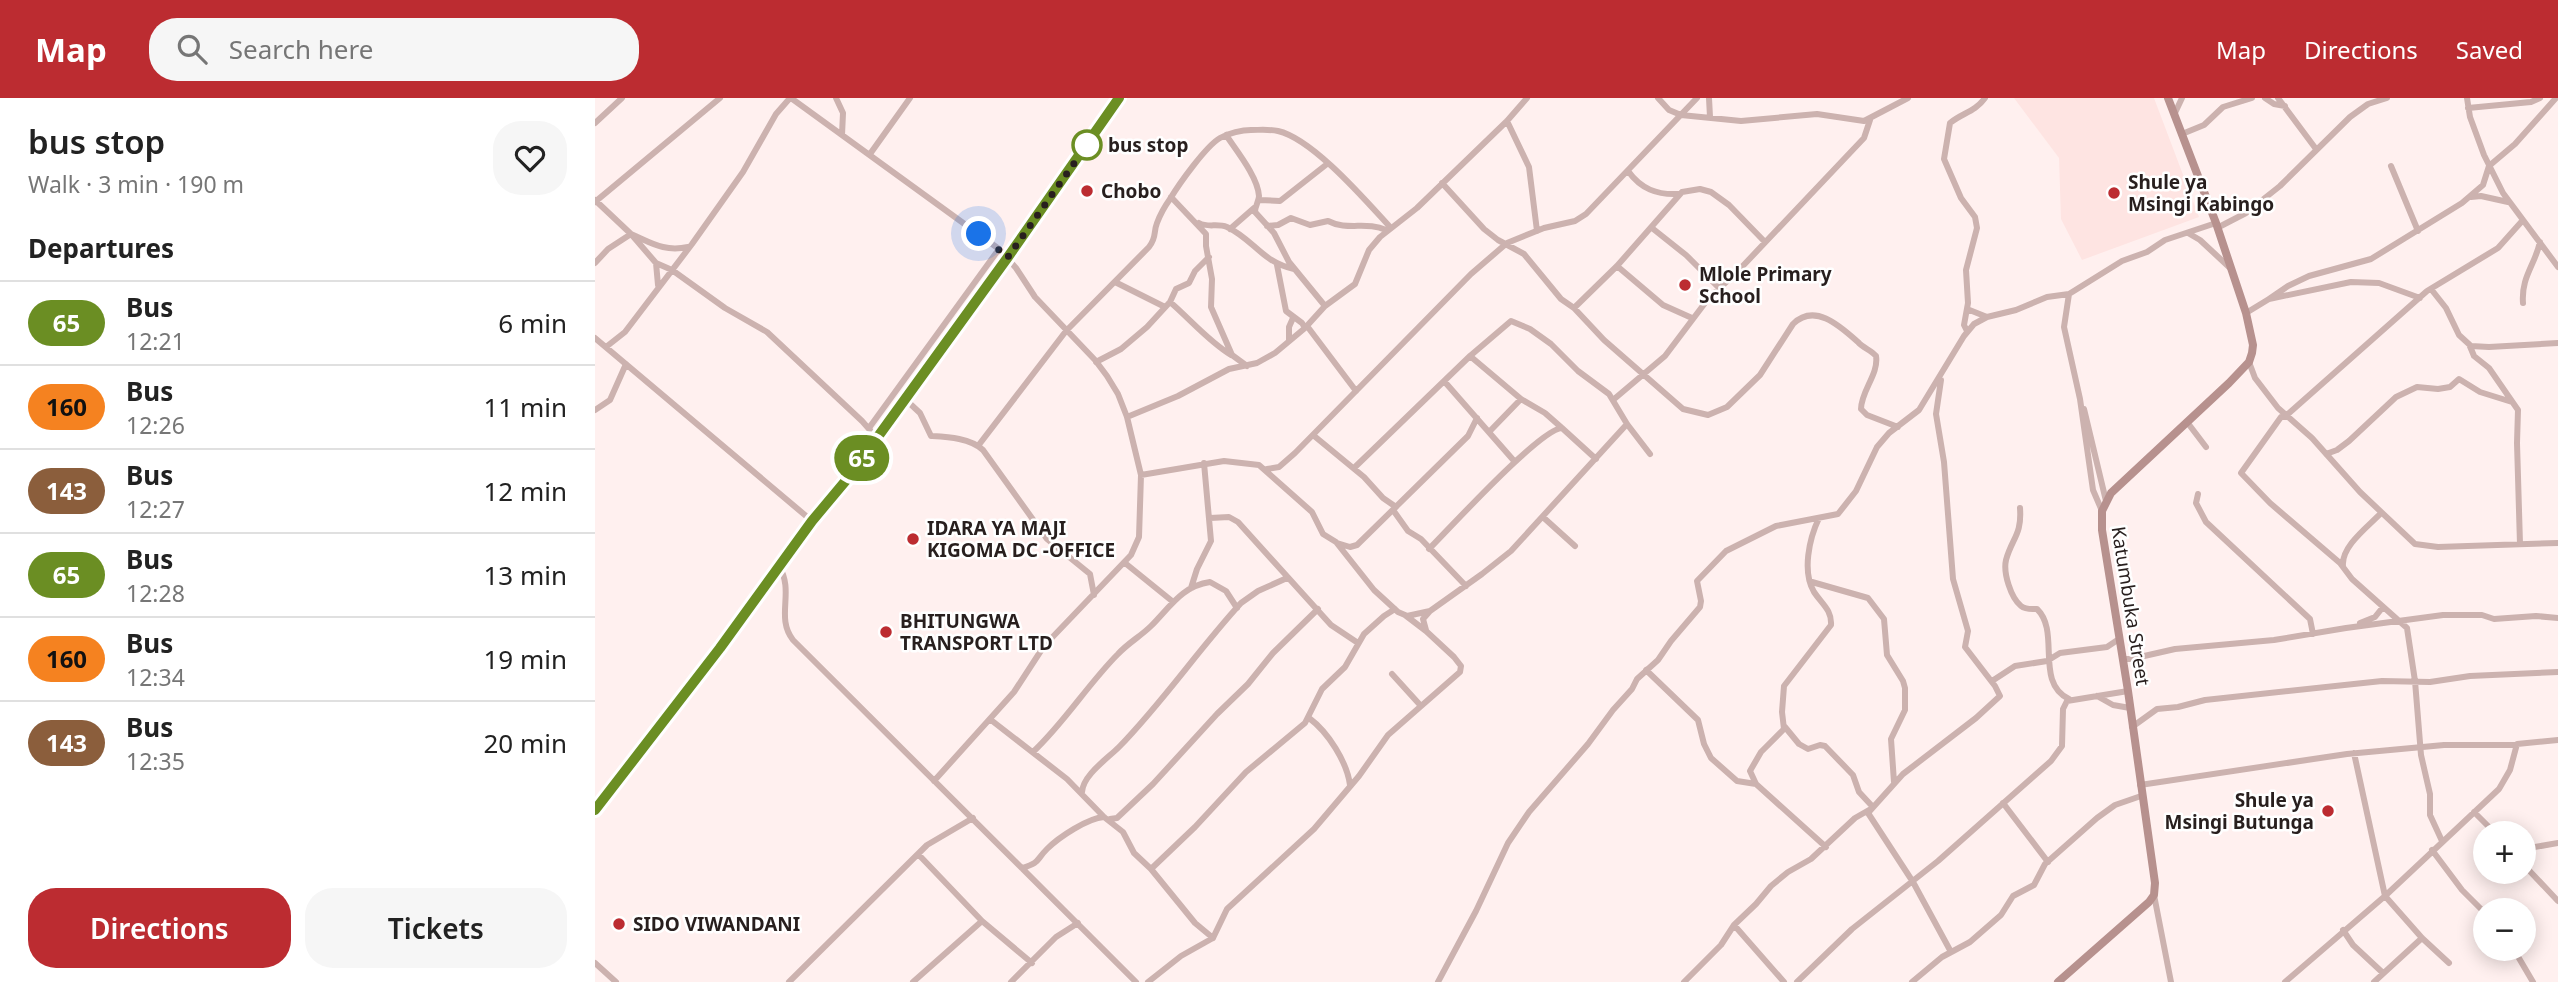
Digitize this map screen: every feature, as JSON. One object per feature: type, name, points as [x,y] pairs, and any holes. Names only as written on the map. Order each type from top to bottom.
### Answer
[{"type":"main road","points":[[595,810],[877,438],[1119,98]]},
{"type":"main road","points":[[2168,98],[2246,313],[2253,345],[2249,362]]},
{"type":"main road","name":"Katumbuka Street","points":[[2154,895],[2155,883],[2102,530],[2102,511],[2106,501],[2124,480],[2249,362]]},
{"type":"main road","points":[[2058,982],[2154,895]]},
{"type":"street","points":[[595,124],[622,98]]},
{"type":"street","points":[[720,98],[595,201],[631,234],[656,263],[672,270],[767,332],[877,438]]},
{"type":"street","points":[[606,347],[625,332],[689,247],[739,178],[776,114],[790,98],[999,249],[1008,257],[1035,296],[1096,362],[1118,394],[1127,417],[1141,475],[1139,537],[1136,545],[1125,563],[1044,646],[1020,685],[934,781]]},
{"type":"street","points":[[836,98],[843,114],[842,135]]},
{"type":"street","points":[[870,154],[910,98]]},
{"type":"street","points":[[1127,417],[1178,396],[1229,369],[1267,359],[1306,327],[1325,306],[1355,284],[1369,250],[1388,229],[1410,214],[1507,121],[1527,98]]},
{"type":"street","points":[[1658,98],[1668,110],[1681,115],[1741,121],[1817,114],[1859,121],[1870,120],[1908,98]]},
{"type":"street","points":[[1267,469],[1282,464],[1313,435],[1471,274],[1507,243],[1578,219],[1628,172],[1697,98]]},
{"type":"street","points":[[1709,98],[1710,117]]},
{"type":"street","points":[[1967,331],[1964,325],[1967,309],[1966,270],[1977,223],[1961,198],[1944,155],[1950,123],[1974,111],[1985,98]]},
{"type":"street","points":[[2174,115],[2182,98]]},
{"type":"street","points":[[2182,134],[2204,125],[2223,107],[2252,98]]},
{"type":"street","points":[[2265,98],[2274,104],[2285,106]]},
{"type":"street","points":[[2278,98],[2316,149]]},
{"type":"street","points":[[1438,982],[1508,843],[1529,812],[1700,607],[1697,581],[1726,551],[1776,526],[1838,514],[1856,491],[1877,447],[1919,410],[1967,331],[1987,317],[2016,310],[2047,297],[2069,294],[2122,261],[2147,252],[2172,236],[2216,226],[2246,213],[2280,186],[2316,149],[2375,98]]},
{"type":"street","points":[[2365,104],[2387,98]]},
{"type":"street","points":[[2466,98],[2489,166],[2508,202],[2558,267]]},
{"type":"street","points":[[2468,108],[2531,102],[2540,98]]},
{"type":"street","points":[[2246,313],[2309,276],[2371,259],[2466,199],[2483,185],[2489,166],[2515,144],[2556,98]]},
{"type":"street","points":[[1613,400],[1665,356],[1692,318],[1864,138],[1870,120]]},
{"type":"street","points":[[1507,121],[1529,167],[1537,231]]},
{"type":"street","points":[[978,446],[1066,331],[1155,239],[1157,223],[1171,197],[1213,143],[1226,135],[1246,130],[1279,131],[1309,148],[1359,191],[1388,229]]},
{"type":"street","points":[[1226,135],[1251,175],[1259,200],[1254,208],[1230,229]]},
{"type":"street","points":[[1259,200],[1280,201],[1327,164]]},
{"type":"street","points":[[2391,166],[2418,230]]},
{"type":"street","points":[[1628,172],[1640,185],[1666,194],[1695,189],[1711,192],[1729,205],[1764,241]]},
{"type":"street","points":[[1442,183],[1484,229],[1524,254],[1552,290],[1574,308],[1598,335],[1683,409],[1708,415],[1716,414],[1727,407],[1752,384],[1797,320],[1823,317],[1844,328],[1876,356],[1876,366],[1860,408],[1867,415],[1898,427]]},
{"type":"street","points":[[1574,308],[1617,267],[1678,194]]},
{"type":"street","points":[[2466,199],[2481,196],[2508,202]]},
{"type":"street","points":[[1171,197],[1206,234],[1212,279],[1211,307],[1232,355]]},
{"type":"street","points":[[1254,208],[1258,217],[1274,233],[1294,269],[1325,306]]},
{"type":"street","points":[[1267,226],[1278,225],[1291,218],[1310,225],[1328,220],[1334,225],[1374,225],[1388,229]]},
{"type":"street","points":[[2288,417],[2288,414],[2431,289],[2498,248],[2523,219]]},
{"type":"street","points":[[1194,221],[1204,226],[1218,225],[1230,229],[1277,265],[1294,269]]},
{"type":"street","points":[[1652,228],[1693,261],[1720,288]]},
{"type":"street","points":[[2188,233],[2200,240],[2229,267]]},
{"type":"street","points":[[631,234],[667,250],[689,247]]},
{"type":"street","points":[[595,263],[608,249],[631,234]]},
{"type":"street","points":[[2523,303],[2524,280],[2535,259],[2539,242]]},
{"type":"street","points":[[869,428],[999,249]]},
{"type":"street","points":[[1096,362],[1121,349],[1167,305],[1176,289],[1189,283],[1209,257]]},
{"type":"street","points":[[656,263],[658,286]]},
{"type":"street","points":[[1277,265],[1286,309],[1306,327],[1356,391]]},
{"type":"street","points":[[1617,267],[1663,304],[1692,318]]},
{"type":"street","points":[[1115,282],[1178,309],[1183,317],[1247,366]]},
{"type":"street","points":[[2269,299],[2363,282],[2379,283],[2420,298]]},
{"type":"street","points":[[2431,289],[2447,307],[2459,335],[2469,344],[2474,356],[2489,368],[2518,415],[2520,544]]},
{"type":"street","points":[[2069,294],[2065,327],[2106,501]]},
{"type":"street","points":[[2069,294],[2064,330],[2080,398],[2093,490],[2102,511]]},
{"type":"street","points":[[1967,309],[1987,317]]},
{"type":"street","points":[[1289,341],[1289,327],[1293,318]]},
{"type":"street","points":[[1354,468],[1469,356],[1513,321],[1551,344],[1578,371],[1602,388],[1650,454]]},
{"type":"street","points":[[595,338],[812,521]]},
{"type":"street","points":[[2469,344],[2489,347],[2558,343]]},
{"type":"street","points":[[1469,356],[1521,399],[1545,413],[1596,459]]},
{"type":"street","points":[[2249,362],[2263,389],[2278,408],[2381,513],[2418,545],[2558,543]]},
{"type":"street","points":[[595,410],[610,400],[626,364]]},
{"type":"street","points":[[1684,982],[1721,945],[1734,925],[1771,886],[1826,847],[1854,818],[1870,808],[1912,767],[1998,699],[2000,692],[1966,650],[1967,629],[1962,619],[1953,579],[1944,462],[1935,414],[1941,376]]},
{"type":"street","points":[[2326,454],[2349,441],[2396,397],[2417,387],[2450,387],[2459,379],[2480,392],[2512,402]]},
{"type":"street","points":[[1444,381],[1515,462]]},
{"type":"street","points":[[904,398],[920,413],[929,435],[951,437],[978,446],[1047,539],[1090,574],[1094,595]]},
{"type":"street","points":[[1490,431],[1521,399]]},
{"type":"street","points":[[2288,417],[2282,416],[2279,419],[2241,474],[2408,631],[2421,755],[2430,794],[2430,815],[2442,841]]},
{"type":"street","points":[[1141,475],[1204,464],[1251,462],[1267,469],[1312,512],[1324,534],[1350,547],[1357,545],[1468,436],[1478,418]]},
{"type":"street","points":[[2187,422],[2206,447]]},
{"type":"street","points":[[1426,631],[1423,619],[1430,611],[1511,551],[1544,518],[1570,484],[1627,424]]},
{"type":"street","points":[[1429,549],[1515,462],[1545,435],[1562,428]]},
{"type":"street","points":[[1313,435],[1354,468],[1395,508],[1406,528],[1421,539],[1466,586]]},
{"type":"street","points":[[1191,588],[1211,541],[1204,464]]},
{"type":"street","points":[[2198,494],[2196,503],[2206,522],[2310,620],[2313,634]]},
{"type":"street","points":[[2020,508],[2020,528],[2006,561],[2006,572],[2020,606],[2024,609],[2037,609],[2041,613],[2047,632],[2048,661],[2056,688],[2069,699],[2128,691]]},
{"type":"street","points":[[2344,568],[2344,553],[2381,513]]},
{"type":"street","points":[[1210,518],[1229,517],[1238,522],[1339,632],[1358,643]]},
{"type":"street","points":[[1544,518],[1575,546]]},
{"type":"street","points":[[1819,518],[1809,545],[1808,570],[1815,592],[1829,612],[1831,625],[1784,686],[1782,719],[1785,727],[1803,747],[1808,749],[1825,746],[1853,775],[1859,792],[1870,808],[1868,817],[1913,882],[1951,952]]},
{"type":"street","points":[[1148,982],[1181,956],[1213,938],[1227,909],[1300,843],[1350,785],[1388,735],[1459,672],[1461,666],[1458,661],[1426,631],[1374,590],[1336,542]]},
{"type":"street","points":[[1352,563],[1357,545]]},
{"type":"street","points":[[1125,563],[1172,601]]},
{"type":"street","points":[[779,566],[788,587],[785,623],[789,634],[1136,982]]},
{"type":"street","points":[[1082,792],[1091,775],[1144,721],[1237,608],[1248,597],[1287,578]]},
{"type":"street","points":[[1034,752],[1063,722],[1118,653],[1149,628],[1172,601],[1205,582],[1215,583],[1232,598],[1237,608]]},
{"type":"street","points":[[1812,582],[1868,598],[1884,619],[1887,655],[1903,681],[1905,691],[1905,710],[1891,739],[1894,786]]},
{"type":"street","points":[[2346,628],[2370,620],[2379,614],[2383,607]]},
{"type":"street","points":[[1022,867],[1037,863],[1047,849],[1088,820],[1116,819],[1153,784],[1248,684],[1273,653],[1318,609]]},
{"type":"street","points":[[1151,869],[1246,772],[1309,718],[1322,689],[1345,667],[1358,643],[1371,628],[1395,609]]},
{"type":"street","points":[[1407,616],[1430,611]]},
{"type":"street","points":[[2122,659],[2175,649],[2274,640],[2443,615],[2483,615],[2494,619],[2536,616],[2558,618]]},
{"type":"street","points":[[1992,681],[2015,666],[2048,661],[2060,653],[2107,647],[2119,639]]},
{"type":"street","points":[[1646,670],[1693,712],[1702,728],[1704,744],[1711,758],[1737,781],[1756,784]]},
{"type":"street","points":[[2132,727],[2157,709],[2205,700],[2382,681],[2447,680],[2470,676],[2558,672]]},
{"type":"street","points":[[1392,674],[1421,706]]},
{"type":"street","points":[[2097,696],[2113,705],[2130,708]]},
{"type":"street","points":[[1797,982],[1852,929],[1913,882],[2050,761],[2061,749],[2064,734],[2063,709],[2069,699]]},
{"type":"street","points":[[1309,718],[1327,737],[1346,768],[1350,785]]},
{"type":"street","points":[[991,720],[1082,792],[1123,832],[1134,853],[1151,869],[1195,923],[1213,938]]},
{"type":"street","points":[[1785,727],[1761,752],[1753,764],[1751,776],[1756,784],[1826,847]]},
{"type":"street","points":[[2140,785],[2354,753],[2444,745],[2516,745],[2523,742],[2558,740]]},
{"type":"street","points":[[2285,982],[2385,896],[2503,784],[2510,770],[2516,745]]},
{"type":"street","points":[[2354,753],[2385,896],[2422,938],[2449,963]]},
{"type":"street","points":[[1913,982],[1927,968],[1974,939],[2001,915],[2013,896],[2032,887],[2040,870],[2048,862],[2108,810],[2141,796]]},
{"type":"street","points":[[2003,803],[2048,862]]},
{"type":"street","points":[[2475,812],[2484,821]]},
{"type":"street","points":[[789,982],[937,837],[973,818]]},
{"type":"street","points":[[2536,847],[2558,843]]},
{"type":"street","points":[[2432,850],[2473,901]]},
{"type":"street","points":[[918,854],[982,921],[1032,963]]},
{"type":"street","points":[[2536,878],[2558,901]]},
{"type":"street","points":[[2154,895],[2171,982]]},
{"type":"street","points":[[913,982],[982,921]]},
{"type":"street","points":[[1011,982],[1056,937],[1078,923]]},
{"type":"street","points":[[1734,925],[1784,982]]},
{"type":"street","points":[[2343,930],[2353,944],[2383,973]]},
{"type":"street","points":[[2376,981],[2422,938]]},
{"type":"street","points":[[2521,961],[2533,982]]},
{"type":"street","points":[[595,963],[616,982]]},
{"type":"shaded area","points":[[2014,98],[2154,98],[2199,217],[2082,260],[2061,219],[2059,158]]},
{"type":"bus line","name":"65","points":[[595,810],[720,648],[812,521],[848,478],[1119,98]]},
{"type":"place","name":"bus stop","points":[[1087,145]]},
{"type":"place","name":"Chobo","points":[[1087,191]]},
{"type":"place","name":"Shule ya Msingi Kabingo","points":[[2114,193]]},
{"type":"place","name":"Mlole Primary School","points":[[1685,285]]},
{"type":"place","name":"IDARA YA MAJI KIGOMA DC -OFFICE","points":[[913,539]]},
{"type":"place","name":"BHITUNGWA TRANSPORT LTD","points":[[886,632]]},
{"type":"place","name":"Shule ya Msingi Butunga","points":[[2328,811]]},
{"type":"place","name":"SIDO VIWANDANI","points":[[619,924]]},
{"type":"route","points":[[979,234],[1008,257],[1087,145]]}]
